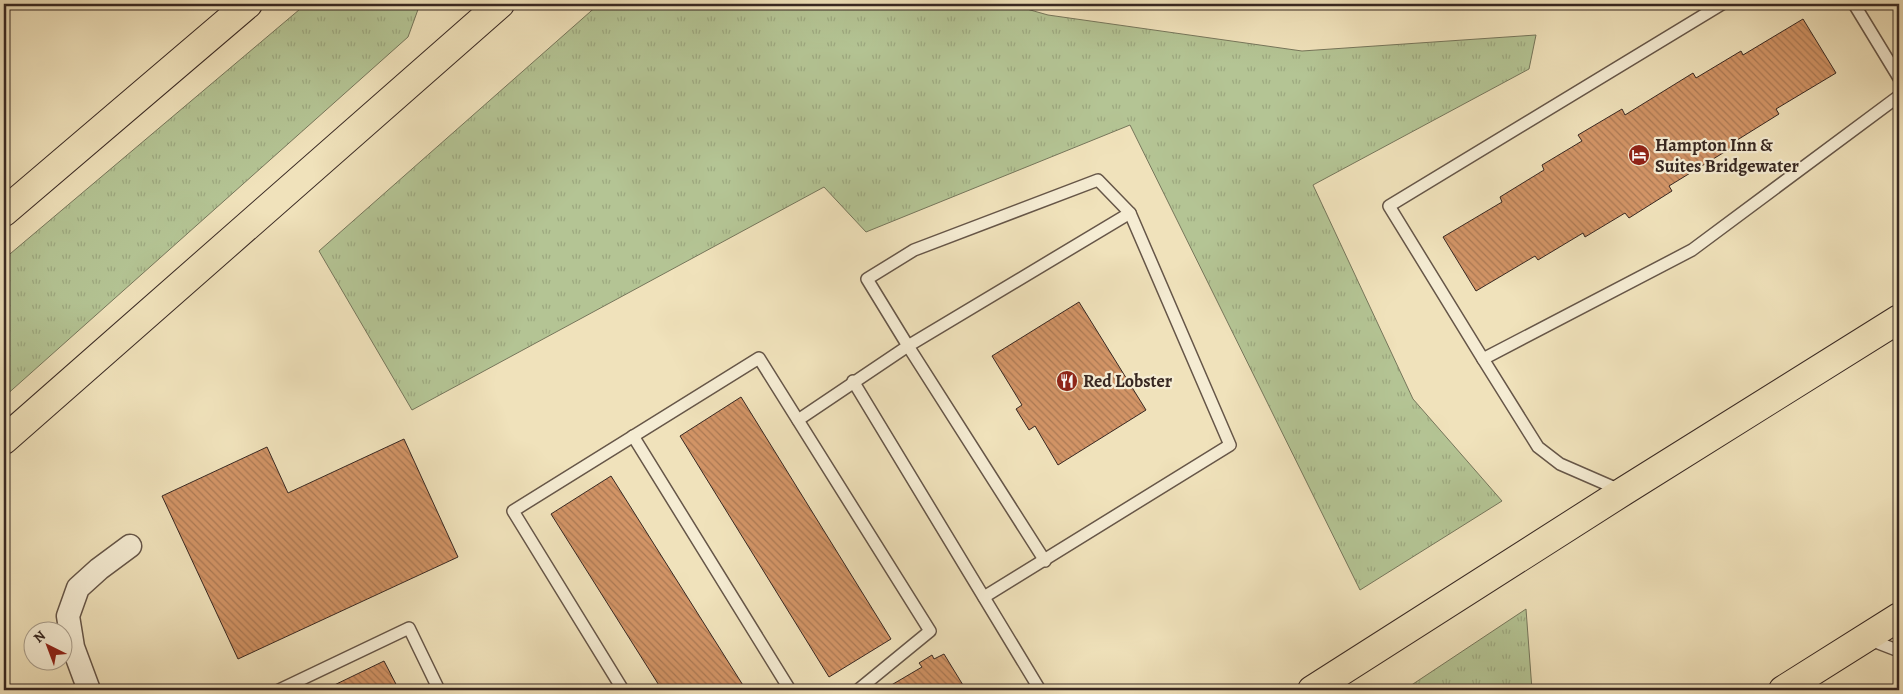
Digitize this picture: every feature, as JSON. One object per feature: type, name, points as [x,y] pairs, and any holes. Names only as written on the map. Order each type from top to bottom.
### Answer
[{"type":"highway","points":[[4,212],[248,4]]},
{"type":"highway","points":[[4,440],[500,4]]},
{"type":"highway","points":[[1312,690],[1624,491],[1899,319]]},
{"type":"highway","points":[[1783,690],[1899,617]]},
{"type":"street","points":[[89,690],[73,647],[68,616],[78,588],[130,546]]},
{"type":"lane","points":[[1624,491],[1560,464],[1538,447],[1389,206],[1722,4]]},
{"type":"lane","points":[[1854,4],[1899,78]]},
{"type":"lane","points":[[1482,359],[1692,250],[1899,96]]},
{"type":"lane","points":[[984,597],[1045,560],[1230,445],[1130,213],[1098,180],[914,250],[867,279],[1045,560]]},
{"type":"lane","points":[[798,420],[908,346],[1130,213]]},
{"type":"lane","points":[[624,690],[513,511],[760,358],[930,631],[858,690]]},
{"type":"lane","points":[[853,382],[1040,690]]},
{"type":"lane","points":[[633,436],[790,690]]},
{"type":"lane","points":[[279,690],[409,628],[439,690]]},
{"type":"lane","points":[[1865,638],[1899,651]]},
{"type":"green space","points":[[306,4],[420,4],[408,37],[4,397],[4,259]]},
{"type":"green space","points":[[599,4],[1009,4],[1048,15],[1302,51],[1536,35],[1529,69],[1313,185],[1413,399],[1502,501],[1360,590],[1130,125],[866,232],[824,187],[412,410],[319,251]]},
{"type":"green space","points":[[1526,609],[1532,690],[1404,690]]},
{"type":"building","name":"Hampton Inn & Suites Bridgewater","points":[[1803,19],[1836,73],[1776,109],[1779,114],[1734,142],[1736,145],[1669,186],[1672,191],[1629,218],[1625,213],[1585,237],[1583,233],[1538,260],[1535,256],[1476,291],[1443,237],[1502,202],[1500,197],[1544,170],[1542,165],[1582,141],[1578,135],[1622,109],[1625,115],[1693,73],[1696,78],[1741,51],[1743,55]]},
{"type":"building","name":"Red Lobster","points":[[1079,302],[1146,410],[1058,465],[1035,426],[1029,430],[1016,409],[1022,405],[992,356]]},
{"type":"building","points":[[741,397],[891,639],[829,677],[680,436]]},
{"type":"building","points":[[404,439],[458,557],[238,659],[162,496],[267,447],[288,493]]},
{"type":"building","points":[[611,476],[746,690],[662,690],[551,514]]},
{"type":"building","points":[[944,654],[966,690],[890,690],[888,687],[922,667],[919,663],[932,655],[934,659]]},
{"type":"building","points":[[384,661],[399,690],[324,690]]},
{"type":"place","name":"Hampton Inn & Suites Bridgewater","points":[[1639,155]]},
{"type":"place","name":"Red Lobster","points":[[1067,381]]}]
